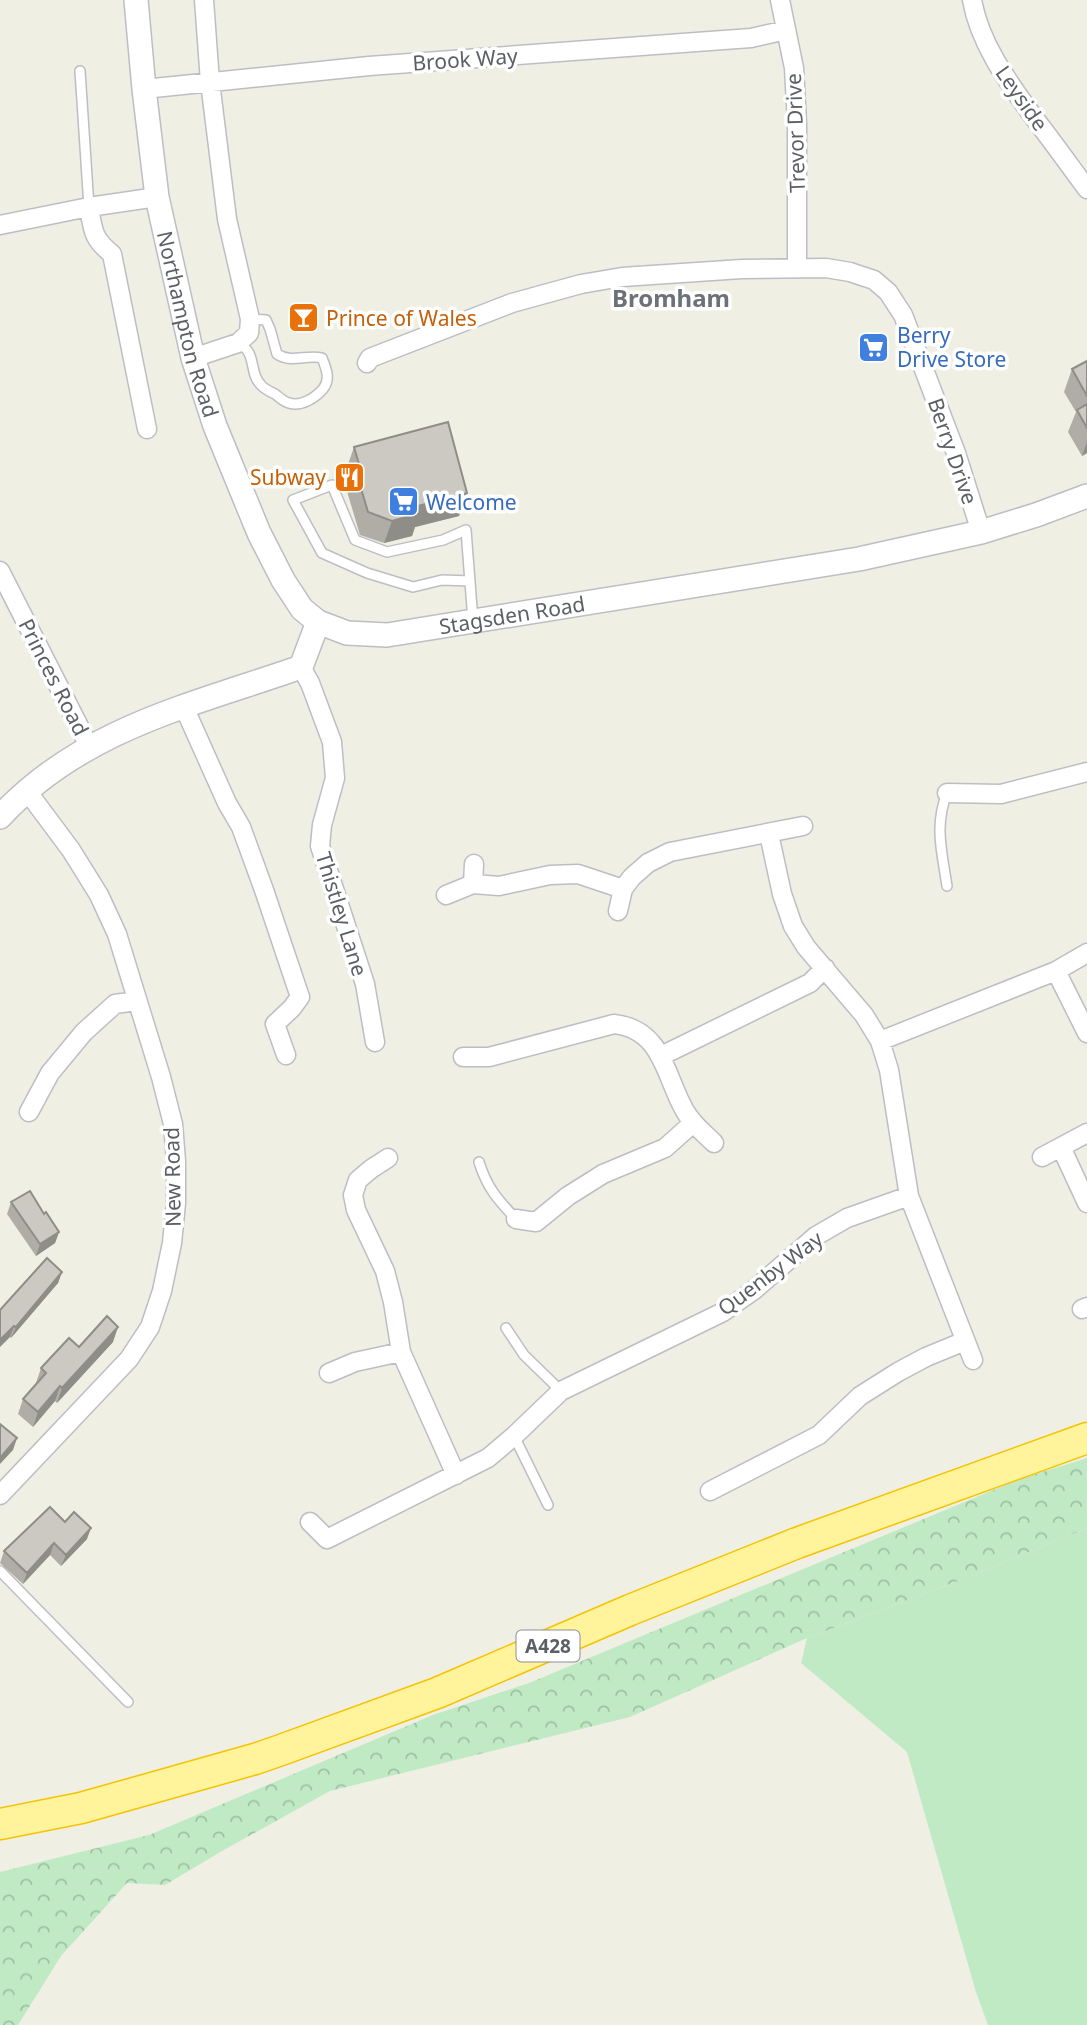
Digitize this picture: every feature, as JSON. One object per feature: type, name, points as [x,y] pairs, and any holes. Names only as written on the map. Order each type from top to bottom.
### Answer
[{"type":"highway","name":"A428","points":[[0,1824],[81,1808],[281,1750],[437,1693],[630,1610],[797,1543],[1087,1438]]},
{"type":"street","name":"Northampton Road","points":[[136,0],[157,197],[193,358],[215,426],[259,533],[283,580],[302,609],[318,622]]},
{"type":"street","points":[[193,358],[238,343],[249,332],[250,318],[226,219],[210,82],[204,0]]},
{"type":"street","name":"Trevor Drive","points":[[780,0],[794,68],[797,123],[797,268]]},
{"type":"street","name":"Leyside","points":[[972,0],[975,17],[984,38],[1006,78],[1083,176]]},
{"type":"street","name":"Brook Way","points":[[144,89],[369,66],[751,38],[786,30]]},
{"type":"street","points":[[0,225],[157,197]]},
{"type":"street","points":[[89,207],[94,235],[99,244],[112,254],[147,429]]},
{"type":"street","name":"Berry Drive","points":[[367,363],[370,358],[512,303],[581,284],[622,277],[742,269],[826,268],[850,272],[874,280],[888,292],[903,314],[956,453],[981,532]]},
{"type":"street","name":"Stagsden Road","points":[[318,622],[347,633],[387,635],[473,622],[859,559],[981,532],[1085,502]]},
{"type":"street","name":"Princes Road","points":[[0,571],[89,746]]},
{"type":"street","points":[[0,817],[54,769],[89,746],[144,720],[301,667],[318,622]]},
{"type":"street","name":"Thistley Lane","points":[[301,667],[310,683],[332,742],[335,778],[322,825],[320,846],[365,984],[375,1042]]},
{"type":"street","points":[[184,707],[227,803],[241,827],[300,997],[275,1024],[286,1055]]},
{"type":"street","points":[[947,793],[1001,794],[1087,772]]},
{"type":"street","name":"New Road","points":[[0,1495],[129,1359],[150,1327],[162,1291],[172,1243],[176,1203],[173,1124],[117,934],[99,895],[71,850],[27,791]]},
{"type":"street","points":[[618,911],[624,889],[632,877],[648,863],[670,852],[803,826]]},
{"type":"street","points":[[769,834],[782,894],[793,926],[806,947],[864,1015],[880,1041],[889,1070],[909,1196],[973,1360]]},
{"type":"street","points":[[473,884],[474,864]]},
{"type":"street","points":[[446,895],[473,884],[499,886],[550,875],[578,874],[624,889]]},
{"type":"street","points":[[880,1041],[1056,971],[1087,953]]},
{"type":"street","points":[[661,1056],[810,983],[825,968]]},
{"type":"street","points":[[1056,971],[1087,1034]]},
{"type":"street","points":[[29,1112],[50,1073],[84,1032],[115,1004],[137,1001]]},
{"type":"street","points":[[463,1057],[489,1057],[614,1024],[625,1025],[642,1033],[661,1056],[684,1111],[714,1143]]},
{"type":"street","points":[[516,1219],[536,1222],[594,1179],[665,1148],[693,1123]]},
{"type":"street","points":[[1042,1157],[1087,1133]]},
{"type":"street","points":[[1061,1147],[1087,1202]]},
{"type":"street","points":[[388,1158],[358,1180],[354,1195],[356,1210],[386,1271],[401,1352],[456,1475]]},
{"type":"street","name":"Quenby Way","points":[[310,1522],[327,1539],[488,1458],[561,1391],[723,1312],[754,1290],[816,1236],[847,1218],[909,1196]]},
{"type":"street","points":[[710,1491],[819,1435],[860,1396],[898,1372],[965,1341]]},
{"type":"street","points":[[329,1373],[355,1362],[401,1352]]},
{"type":"lane","points":[[80,71],[89,207]]},
{"type":"lane","points":[[238,343],[251,354],[260,385],[289,403],[301,404],[317,396],[326,386],[328,374],[322,358],[283,358],[277,354],[265,320],[250,318]]},
{"type":"lane","points":[[470,581],[442,580],[413,587],[367,573],[323,553],[293,500],[332,485],[355,540],[387,552],[443,540],[466,530],[470,581],[473,622]]},
{"type":"lane","points":[[947,793],[939,821],[947,886]]},
{"type":"lane","points":[[479,1162],[485,1180],[496,1198],[516,1219]]},
{"type":"lane","points":[[506,1328],[524,1354],[561,1391]]},
{"type":"lane","points":[[514,1436],[548,1505]]},
{"type":"lane","points":[[0,1571],[128,1702]]},
{"type":"green space","points":[[1087,1458],[1087,1528],[966,1578],[807,1638],[630,1717],[330,1791],[165,1885],[127,1883],[61,1956],[18,2025],[0,2025],[0,1872],[149,1835],[433,1715],[529,1683],[1020,1479]]},
{"type":"green space","points":[[1087,1528],[1087,2025],[988,2025],[976,1992],[907,1752],[801,1663],[807,1638],[966,1578]]},
{"type":"building","points":[[1087,361],[1087,396],[1072,369]]},
{"type":"building","points":[[1087,404],[1087,428],[1077,410]]},
{"type":"building","name":"Welcome","points":[[448,422],[467,493],[418,506],[420,513],[392,521],[368,512],[354,465],[359,464],[354,447]]},
{"type":"building","points":[[30,1191],[59,1232],[40,1244],[11,1202]]},
{"type":"building","points":[[47,1258],[62,1272],[16,1327],[0,1340],[0,1310]]},
{"type":"building","points":[[107,1316],[118,1327],[38,1412],[23,1399],[46,1373],[41,1368],[69,1338],[79,1347]]},
{"type":"building","points":[[0,1424],[17,1438],[0,1458]]},
{"type":"building","points":[[50,1507],[65,1522],[74,1512],[91,1528],[66,1555],[54,1543],[27,1573],[4,1551]]},
{"type":"place","name":"Prince of Wales","points":[[303,318]]},
{"type":"place","name":"Berry Drive Store","points":[[874,347]]},
{"type":"place","name":"Subway","points":[[349,477]]},
{"type":"place","name":"Welcome","points":[[403,502]]},
{"type":"district","name":"Bromham","points":[[671,297]]}]
